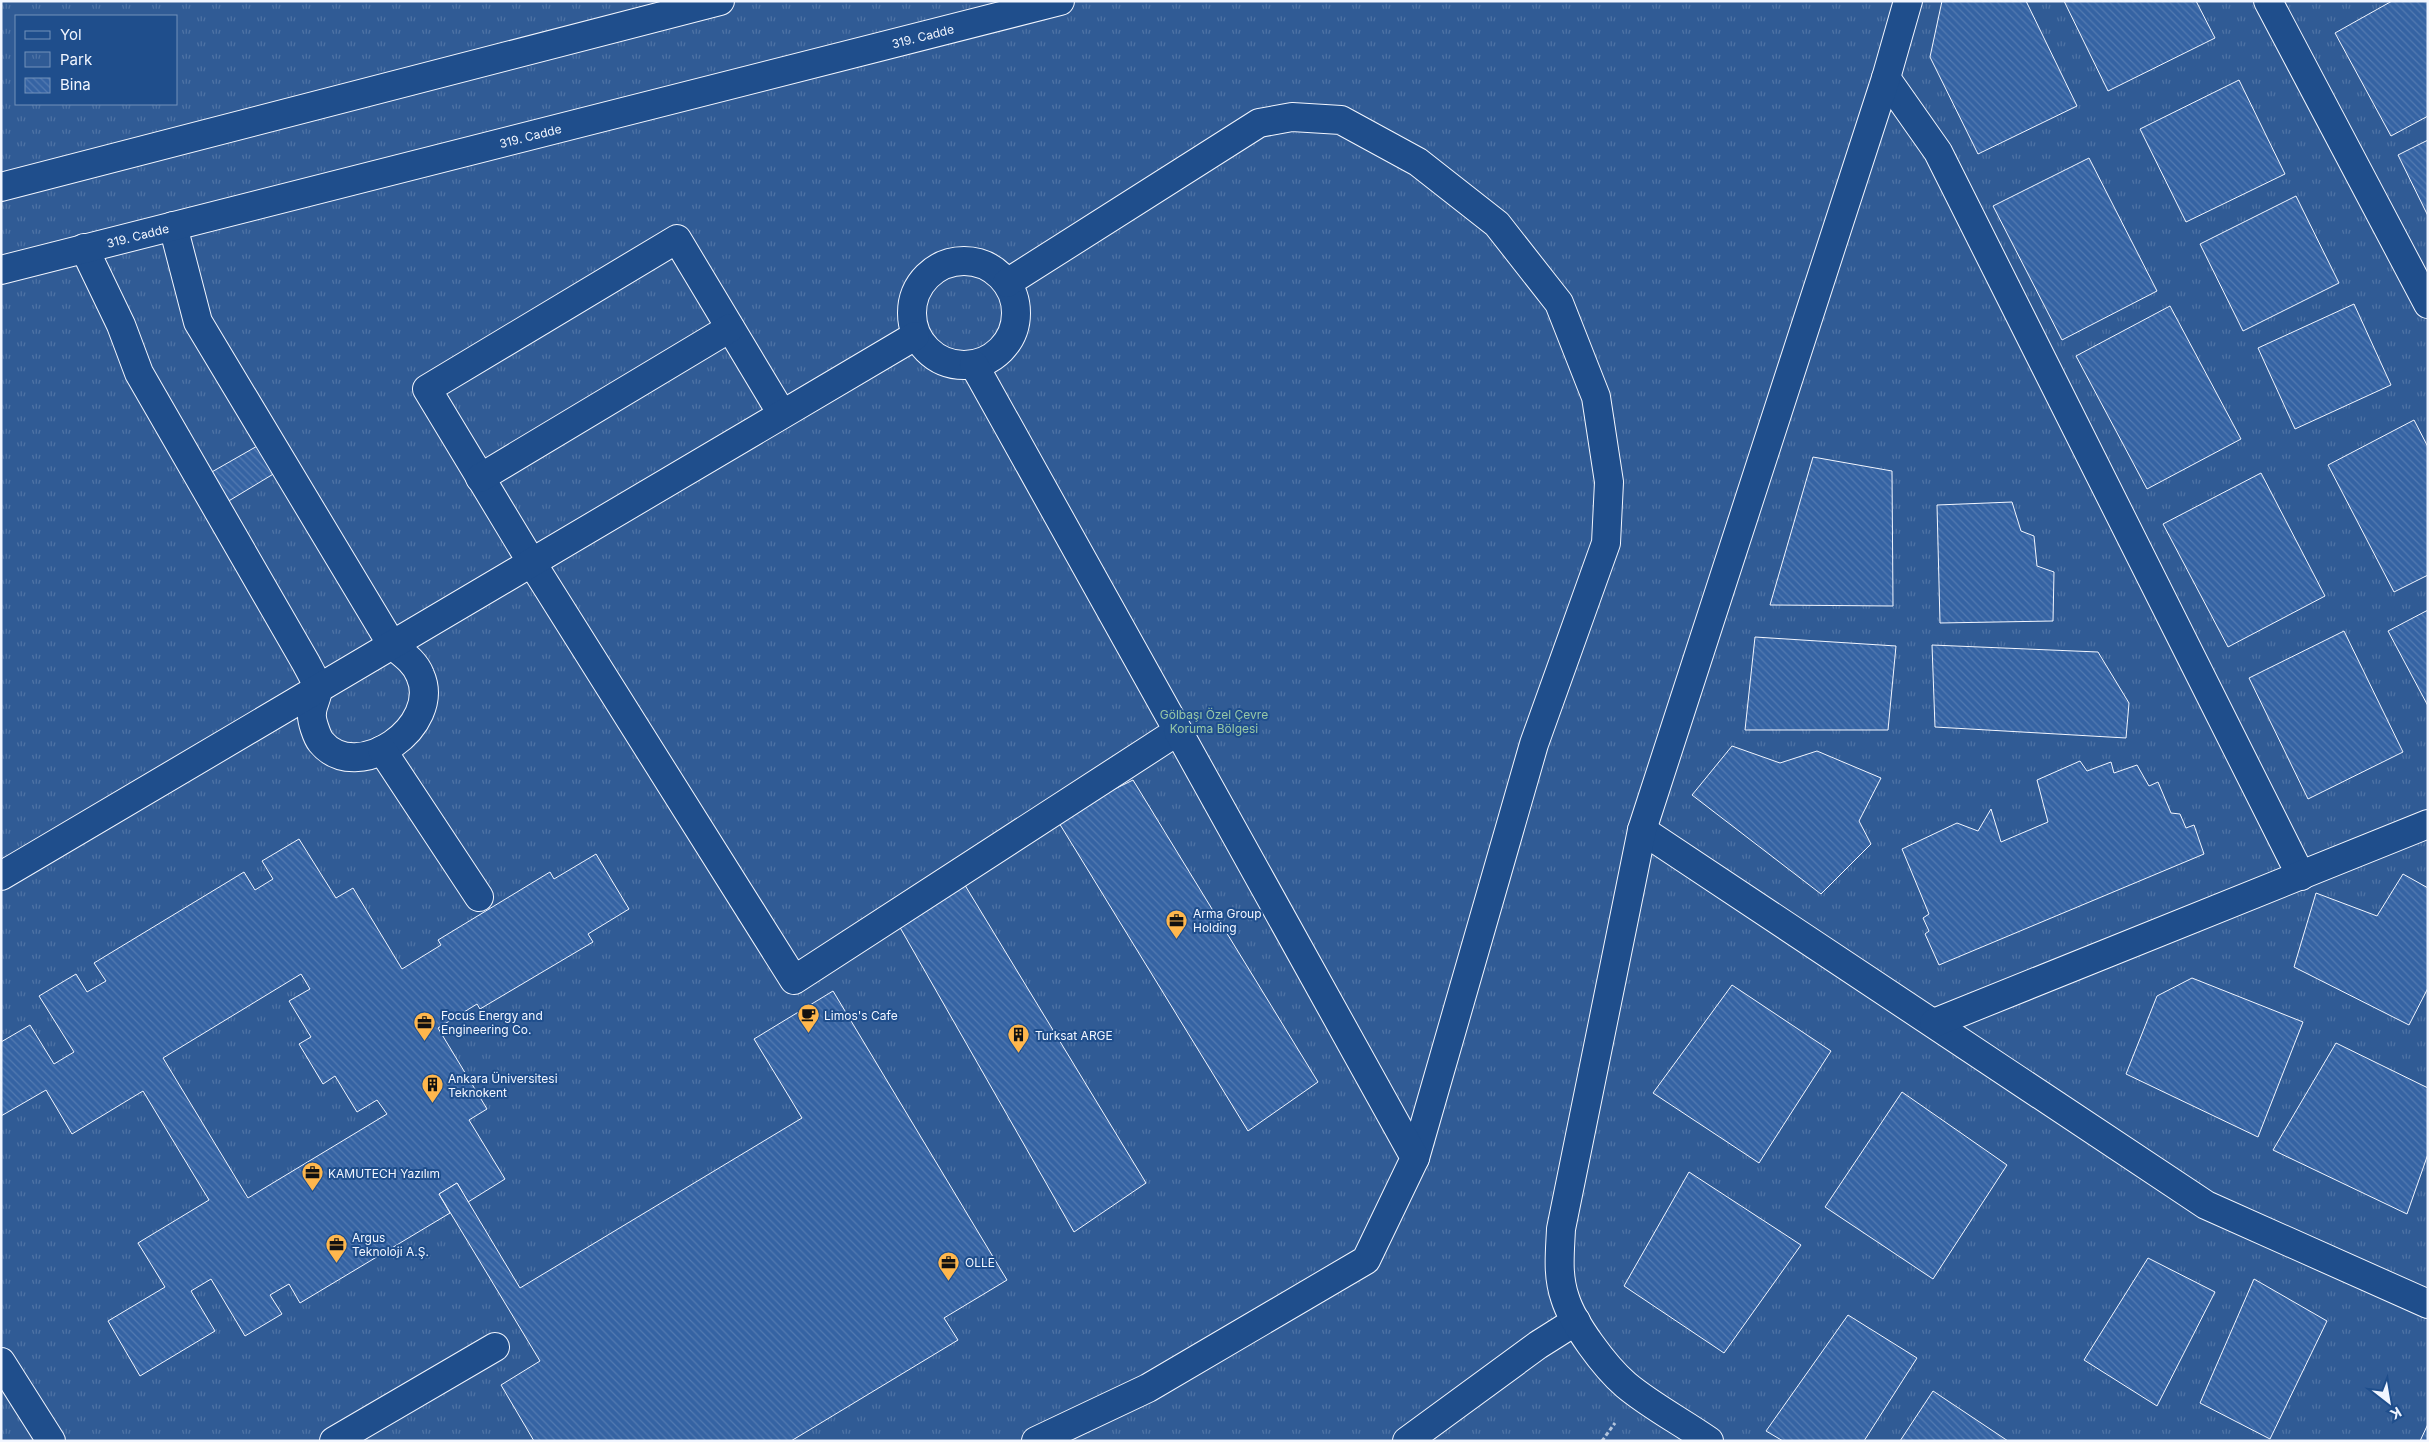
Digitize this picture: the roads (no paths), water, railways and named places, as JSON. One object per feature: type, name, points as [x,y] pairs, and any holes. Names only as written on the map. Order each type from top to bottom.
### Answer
[{"type":"street","points":[[1,187],[720,1]]},
{"type":"street","name":"319. Cadde","points":[[1,270],[1060,1]]},
{"type":"street","points":[[1709,1441],[1625,1384],[1590,1343],[1576,1321],[1565,1298],[1560,1273],[1561,1229],[1642,830],[1886,78],[1908,1]]},
{"type":"street","points":[[2268,1],[2428,304]]},
{"type":"street","points":[[1886,78],[1938,152],[2301,876]]},
{"type":"street","points":[[1007,283],[1260,123],[1292,117],[1341,120],[1418,162],[1496,224],[1559,303],[1596,397],[1609,482],[1606,544],[1534,744],[1416,1158],[1366,1260],[1148,1388],[1036,1441]]},
{"type":"street","points":[[84,248],[121,325],[140,373],[306,663],[318,689],[312,715],[320,741],[334,754],[357,758],[382,750],[412,728],[425,696],[421,676],[411,661],[392,645],[198,322],[174,226]]},
{"type":"street","points":[[782,414],[677,239],[427,389],[532,563],[794,980],[1178,731]]},
{"type":"street","points":[[963,261],[980,263],[995,270],[1007,283],[1014,298],[1017,316],[1013,332],[1004,347],[991,358],[974,364],[957,365],[940,361],[926,350],[916,336],[911,319],[912,301],[919,285],[931,272],[946,264],[963,261]]},
{"type":"street","points":[[480,478],[730,328]]},
{"type":"street","points":[[1,876],[916,336]]},
{"type":"street","points":[[974,364],[1416,1158]]},
{"type":"street","points":[[382,750],[479,897]]},
{"type":"street","points":[[1934,1023],[2428,824]]},
{"type":"street","points":[[1642,830],[2206,1205],[2428,1304]]},
{"type":"street","points":[[1407,1441],[1538,1344],[1576,1321]]},
{"type":"street","points":[[334,1441],[496,1348]]},
{"type":"street","points":[[1,1362],[51,1441]]},
{"type":"place","name":"Arma Group Holding","points":[[1177,939]]},
{"type":"place","name":"Limos's Cafe","points":[[808,1034]]},
{"type":"place","name":"Focus Energy and Engineering Co.","points":[[425,1041]]},
{"type":"place","name":"Turksat ARGE","points":[[1019,1054]]},
{"type":"place","name":"Ankara Üniversitesi Teknokent","points":[[432,1104]]},
{"type":"place","name":"KAMUTECH Yazılım","points":[[312,1192]]},
{"type":"place","name":"Argus Teknoloji A.Ş.","points":[[336,1263]]},
{"type":"place","name":"OLLE","points":[[949,1281]]},
{"type":"park label","name":"Gölbaşı Özel Çevre Koruma Bölgesi","points":[[1214,721]]}]
